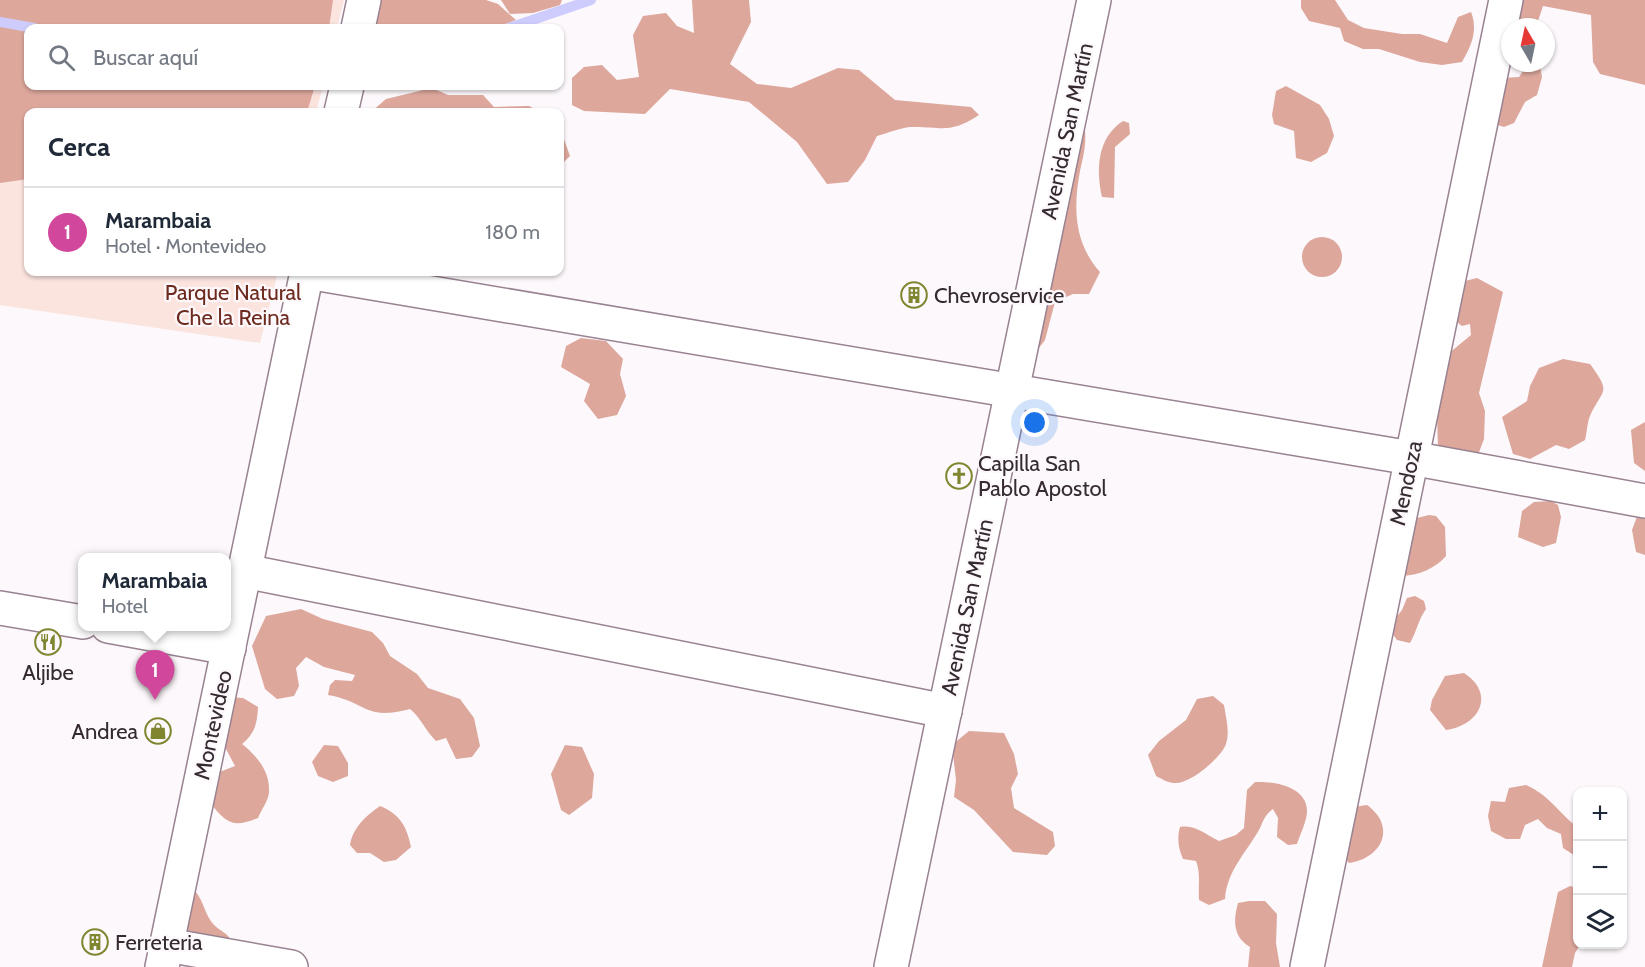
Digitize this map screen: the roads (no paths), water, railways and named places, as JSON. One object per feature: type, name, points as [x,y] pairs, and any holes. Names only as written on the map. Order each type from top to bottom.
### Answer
[{"type":"street","points":[[359,24],[364,0]]},
{"type":"street","name":"Avenida San Martín","points":[[891,967],[1094,0]]},
{"type":"street","name":"Mendoza","points":[[1307,967],[1506,0]]},
{"type":"street","name":"Montevideo","points":[[164,956],[306,276]]},
{"type":"street","points":[[331,276],[1411,458],[1645,501]]},
{"type":"street","points":[[244,571],[945,711]]},
{"type":"street","points":[[0,608],[78,621]]},
{"type":"street","points":[[131,631],[229,648]]},
{"type":"street","points":[[164,956],[291,967]]},
{"type":"waterway","points":[[521,24],[591,0]]},
{"type":"waterway","points":[[0,22],[24,26]]},
{"type":"place","name":"Chevroservice","points":[[914,295]]},
{"type":"place","name":"Capilla San Pablo Apostol","points":[[959,476]]},
{"type":"place","name":"Aljibe","points":[[48,642]]},
{"type":"place","name":"Marambaia","points":[[155,700]]},
{"type":"place","name":"Andrea","points":[[158,731]]},
{"type":"place","name":"Ferreteria","points":[[95,942]]},
{"type":"park label","name":"Parque Natural Che la Reina","points":[[233,304]]}]
